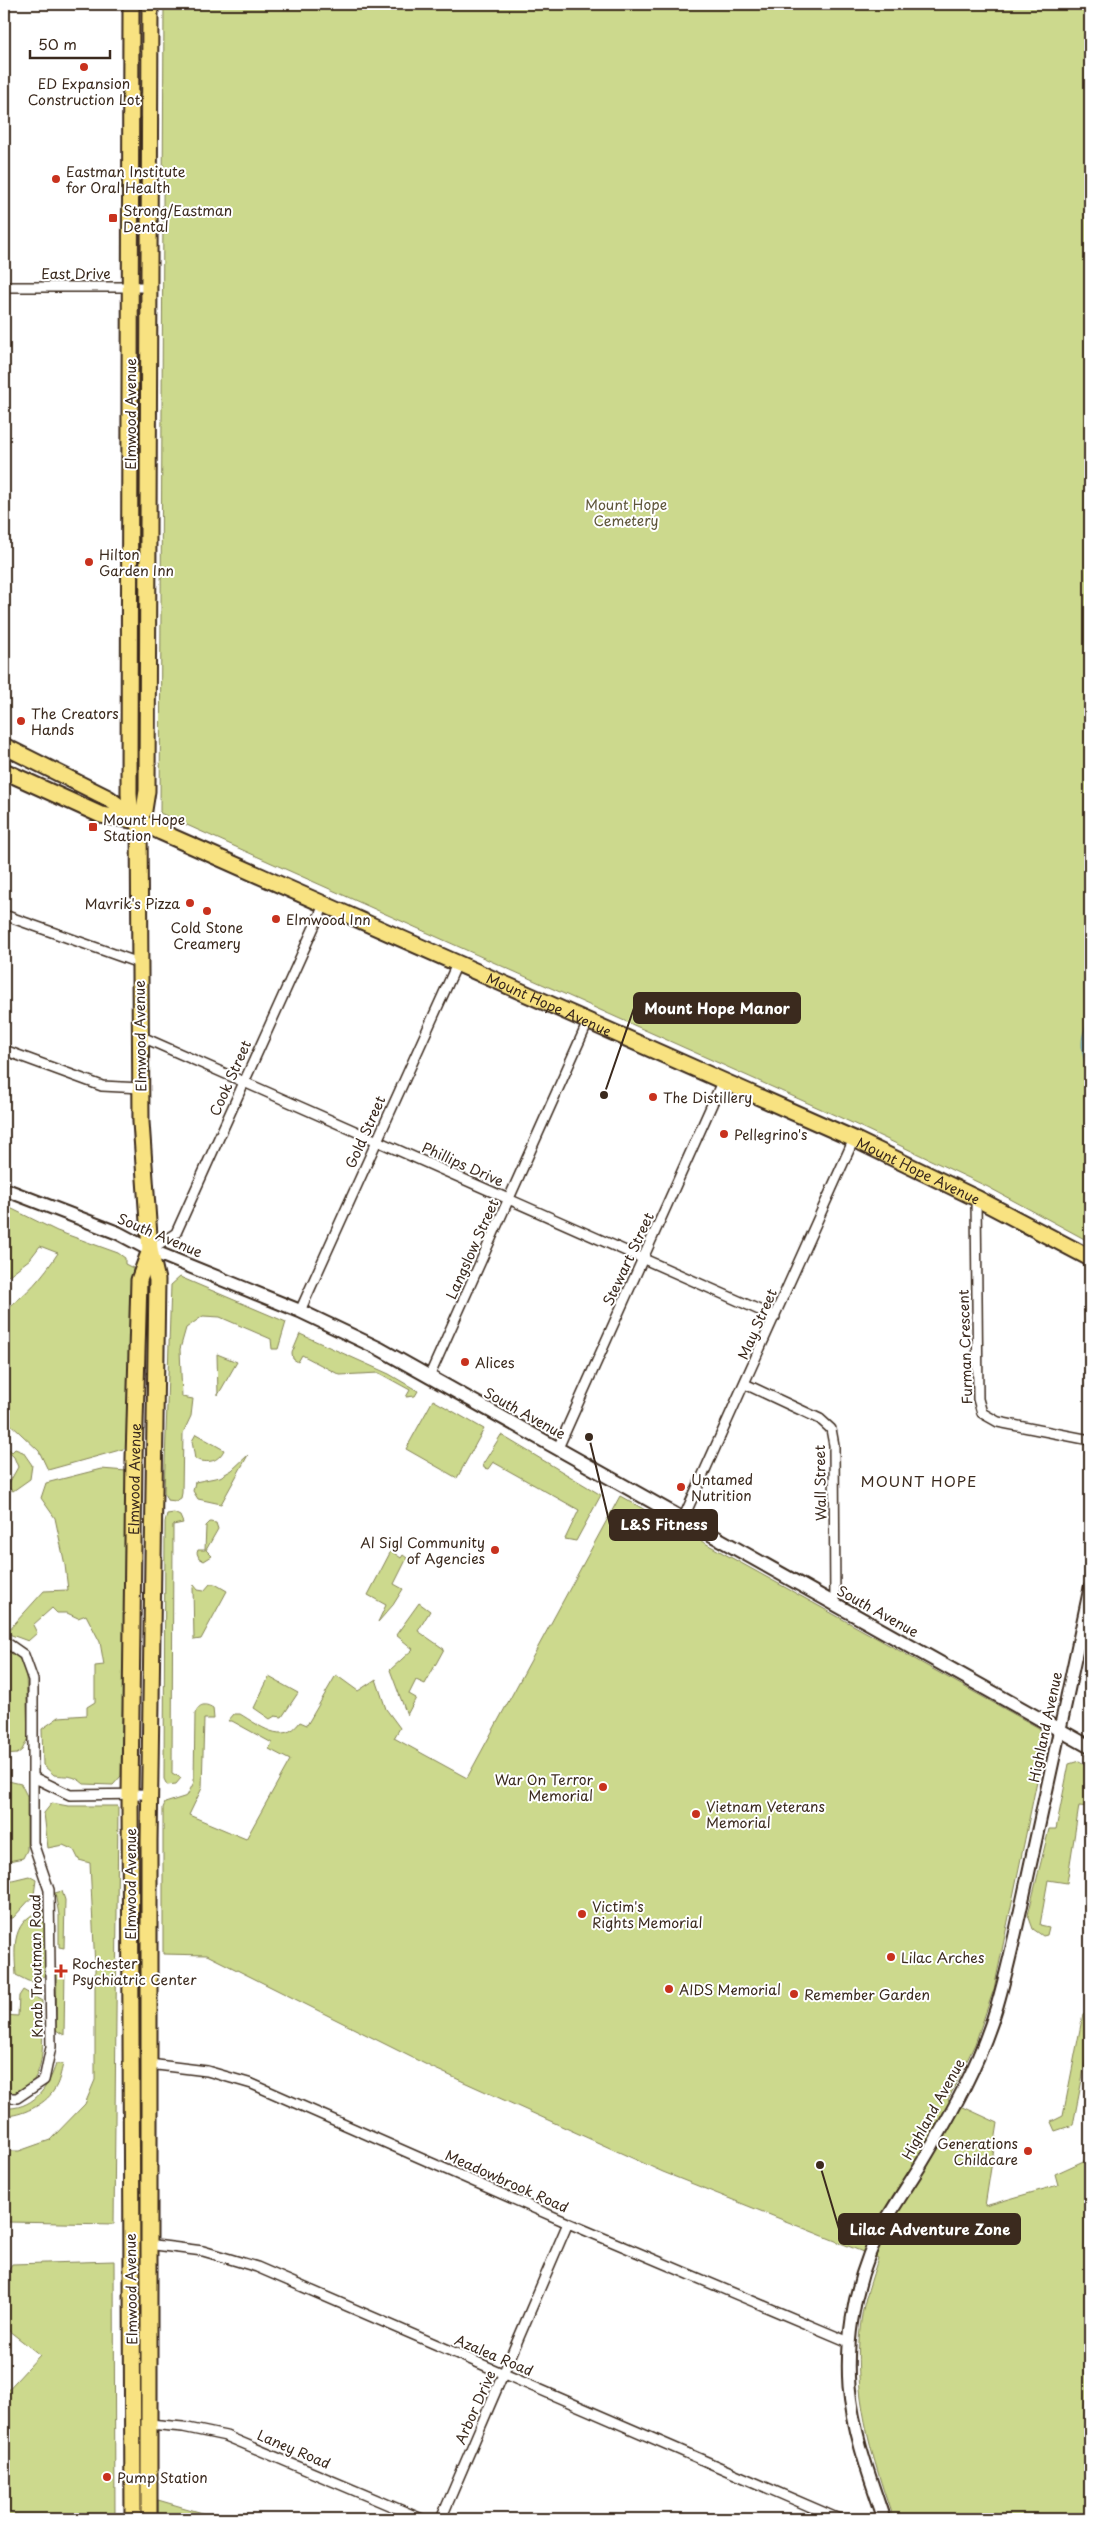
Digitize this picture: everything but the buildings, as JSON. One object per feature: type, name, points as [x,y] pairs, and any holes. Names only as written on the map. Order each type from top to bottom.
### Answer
[{"type":"main road","name":"Elmwood Avenue","points":[[131,4],[129,794],[130,806],[138,821],[141,1088],[150,1250],[157,1280],[149,1794],[149,2519]]},
{"type":"main road","name":"Elmwood Avenue","points":[[138,821],[144,810],[147,791],[150,4]]},
{"type":"main road","name":"Mount Hope Avenue","points":[[4,746],[108,798],[138,821],[854,1139],[976,1198],[1090,1258]]},
{"type":"main road","name":"Mount Hope Avenue","points":[[4,771],[101,816],[138,821]]},
{"type":"main road","name":"South Avenue","points":[[4,1189],[118,1233],[150,1250],[300,1311],[380,1349],[1090,1747]]},
{"type":"main road","name":"Elmwood Avenue","points":[[133,2519],[130,2243],[130,1794],[134,1458],[139,1280],[150,1250]]},
{"type":"street","name":"East Drive","points":[[4,287],[149,287]]},
{"type":"street","name":"Cook Street","points":[[150,1250],[176,1234],[324,905]]},
{"type":"street","points":[[4,915],[140,963]]},
{"type":"street","name":"Gold Street","points":[[300,1311],[457,964]]},
{"type":"street","name":"Langslow Street","points":[[429,1377],[588,1022]]},
{"type":"street","name":"Phillips Drive","points":[[140,1036],[775,1316]]},
{"type":"street","points":[[4,1050],[102,1086],[141,1088]]},
{"type":"street","name":"Stewart Street","points":[[558,1448],[722,1082]]},
{"type":"street","name":"May Street","points":[[684,1519],[723,1428],[745,1384],[854,1139]]},
{"type":"street","name":"Furman Crescent","points":[[976,1198],[978,1399],[982,1413],[998,1422],[1090,1440]]},
{"type":"street","name":"Wall Street","points":[[745,1384],[820,1419],[831,1429],[834,1445],[836,1605]]},
{"type":"street","name":"Highland Avenue","points":[[884,2519],[857,2435],[849,2385],[849,2342],[856,2298],[869,2254],[885,2222],[956,2104],[985,2042],[1006,1974],[1090,1588]]},
{"type":"street","name":"Knab Troutman Road","points":[[4,1641],[24,1655],[33,1680],[33,1843],[49,1890],[51,2047],[44,2080],[17,2098],[4,2098]]},
{"type":"street","points":[[33,1778],[70,1795],[149,1794]]},
{"type":"street","name":"Meadowbrook Road","points":[[149,2064],[207,2070],[239,2079],[568,2223],[849,2342]]},
{"type":"street","name":"Arbor Drive","points":[[440,2519],[504,2375],[568,2223]]},
{"type":"street","name":"Azalea Road","points":[[130,2243],[203,2251],[242,2261],[839,2519]]},
{"type":"street","name":"Laney Road","points":[[149,2424],[207,2431],[234,2439],[422,2519]]},
{"type":"green space","name":"Mount Hope Cemetery","points":[[164,4],[1090,4],[1090,1242],[988,1187],[848,1121],[160,813]]},
{"type":"green space","points":[[4,1205],[57,1231],[118,1253],[125,1258],[125,1264],[133,1268],[127,1448],[48,1470],[39,1451],[4,1418],[4,1310],[34,1284],[58,1253],[40,1246],[30,1259],[4,1279]]},
{"type":"green space","points":[[180,1277],[286,1322],[278,1349],[272,1349],[271,1339],[220,1317],[203,1316],[186,1328],[180,1349],[182,1397],[193,1399],[191,1416],[183,1433],[182,1493],[181,1498],[176,1501],[167,1500],[164,1493],[171,1285]]},
{"type":"green space","points":[[300,1334],[389,1374],[418,1391],[415,1396],[406,1397],[410,1390],[379,1373],[340,1375],[302,1355],[298,1362],[293,1359],[292,1353]]},
{"type":"green space","points":[[217,1354],[237,1362],[218,1395]]},
{"type":"green space","points":[[433,1400],[484,1429],[457,1478],[406,1449]]},
{"type":"green space","points":[[196,1434],[224,1450],[222,1454],[208,1462],[195,1459],[192,1441]]},
{"type":"green space","points":[[501,1435],[601,1495],[576,1541],[565,1539],[579,1510],[493,1462],[488,1469],[484,1468],[483,1464]]},
{"type":"green space","points":[[4,1444],[12,1452],[15,1449],[23,1452],[32,1465],[30,1479],[13,1491],[8,1488],[8,1485],[18,1467],[14,1457],[4,1448]]},
{"type":"green space","points":[[248,1455],[221,1504],[198,1499],[193,1491],[195,1482],[220,1477],[232,1470]]},
{"type":"green space","points":[[101,1469],[127,1471],[121,1776],[113,1785],[84,1784],[70,1776],[54,1775],[43,1765],[42,1729],[59,1717],[87,1715],[87,1707],[95,1702],[95,1666],[104,1665],[100,1642],[86,1615],[78,1618],[67,1613],[57,1613],[52,1608],[33,1625],[37,1633],[28,1641],[6,1633],[44,1591],[68,1590],[55,1518],[41,1498],[46,1483]]},
{"type":"green space","points":[[620,1496],[1039,1728],[1043,1733],[1045,1742],[994,1989],[975,2044],[948,2100],[998,2123],[985,2206],[1058,2185],[1055,2174],[1090,2158],[1090,2519],[893,2519],[877,2470],[865,2422],[859,2372],[862,2313],[878,2258],[663,2172],[433,2068],[207,1955],[163,1954],[163,1808],[165,1803],[187,1796],[194,1782],[195,1714],[198,1708],[202,1705],[207,1705],[213,1708],[214,1719],[204,1719],[202,1788],[189,1815],[246,1839],[290,1760],[269,1749],[272,1743],[232,1721],[228,1721],[234,1714],[240,1714],[263,1728],[279,1733],[293,1729],[300,1722],[307,1725],[336,1675],[358,1691],[376,1679],[386,1709],[400,1728],[394,1738],[467,1778]]},
{"type":"green space","points":[[174,1513],[180,1516],[183,1523],[173,1525],[172,1773],[181,1778],[176,1784],[167,1785],[164,1779],[165,1522],[167,1514]]},
{"type":"green space","points":[[210,1522],[216,1523],[218,1529],[206,1550],[212,1556],[204,1561],[199,1558],[197,1553],[198,1550],[205,1550],[206,1526]]},
{"type":"green space","points":[[391,1551],[401,1558],[403,1555],[407,1558],[394,1584],[403,1589],[393,1605],[378,1622],[386,1605],[368,1595]]},
{"type":"green space","points":[[210,1584],[215,1584],[227,1591],[201,1639],[194,1640],[193,1588],[194,1585],[198,1590],[204,1591]]},
{"type":"green space","points":[[419,1603],[430,1611],[418,1631],[444,1649],[425,1684],[416,1680],[409,1694],[416,1698],[407,1715],[390,1670],[413,1649],[396,1635]]},
{"type":"green space","points":[[4,1648],[19,1658],[26,1674],[28,1738],[22,1750],[17,1754],[4,1755]]},
{"type":"green space","points":[[269,1677],[298,1693],[282,1717],[275,1716],[270,1719],[254,1708]]},
{"type":"green space","points":[[1079,1761],[1090,1767],[1090,1807],[1079,1806],[1067,1883],[1048,1880],[1040,1925],[1049,1927],[1047,1935],[1043,1936],[1033,1929],[1028,1915],[1049,1829],[1056,1829],[1069,1764]]},
{"type":"green space","points":[[4,1780],[21,1784],[27,1796],[27,1850],[23,1858],[4,1862]]},
{"type":"green space","points":[[52,1803],[68,1806],[118,1806],[114,2224],[8,2222],[4,2216],[4,2151],[19,2151],[50,2140],[85,2104],[95,2080],[95,1968],[90,1863],[79,1860],[74,1850],[63,1845],[48,1848],[44,1813]]},
{"type":"green space","points":[[29,1876],[36,1880],[34,1895],[13,1918],[4,1918],[4,1882]]},
{"type":"green space","points":[[62,1891],[65,1900],[64,1948],[59,1947],[59,1915],[55,1893]]},
{"type":"green space","points":[[45,1909],[45,1975],[36,1982],[28,1981],[16,1975],[15,1944],[17,1935],[20,1927],[26,1920]]},
{"type":"green space","points":[[57,1969],[65,1969],[64,2035],[56,2030]]},
{"type":"green space","points":[[23,1990],[42,2001],[41,2060],[37,2073],[30,2084],[20,2091],[4,2094],[4,2015],[18,2016],[19,1996]]},
{"type":"green space","points":[[1083,2014],[1090,2015],[1090,2039],[1073,2125],[1055,2131],[1051,2122],[1063,2116]]},
{"type":"green space","points":[[56,2064],[63,2064],[60,2077],[54,2090],[45,2100],[25,2112],[4,2116],[4,2108],[14,2108],[23,2105],[31,2102],[38,2096],[48,2082]]},
{"type":"green space","points":[[114,2261],[115,2519],[4,2519],[4,2394],[40,2355],[4,2327],[4,2276],[12,2264]]},
{"type":"green space","points":[[158,2500],[223,2519],[158,2519]]},
{"type":"water","points":[[1090,1020],[1090,1076],[1083,1055],[1082,1040],[1083,1033]]},
{"type":"place","name":"ED Expansion Construction Lot","points":[[84,67]]},
{"type":"place","name":"Eastman Institute for Oral Health","points":[[56,179]]},
{"type":"place","name":"Strong/Eastman Dental","points":[[113,218]]},
{"type":"place","name":"Hilton Garden Inn","points":[[89,562]]},
{"type":"place","name":"The Creators Hands","points":[[21,721]]},
{"type":"place","name":"Mount Hope Station","points":[[93,827]]},
{"type":"place","name":"Mavrik's Pizza","points":[[190,903]]},
{"type":"place","name":"Cold Stone Creamery","points":[[207,911]]},
{"type":"place","name":"Elmwood Inn","points":[[276,919]]},
{"type":"place","name":"Mount Hope Manor","points":[[604,1095]]},
{"type":"place","name":"The Distillery","points":[[653,1097]]},
{"type":"place","name":"Pellegrino's","points":[[724,1134]]},
{"type":"place","name":"Alices","points":[[465,1362]]},
{"type":"place","name":"L&S Fitness","points":[[589,1437]]},
{"type":"place","name":"Untamed Nutrition","points":[[681,1487]]},
{"type":"place","name":"Al Sigl Community of Agencies","points":[[495,1550]]},
{"type":"place","name":"War On Terror Memorial","points":[[603,1787]]},
{"type":"place","name":"Vietnam Veterans Memorial","points":[[696,1814]]},
{"type":"place","name":"Victim's Rights Memorial","points":[[582,1914]]},
{"type":"place","name":"Lilac Arches","points":[[891,1957]]},
{"type":"place","name":"Rochester Psychiatric Center","points":[[61,1971]]},
{"type":"place","name":"AIDS Memorial","points":[[669,1989]]},
{"type":"place","name":"Remember Garden","points":[[794,1994]]},
{"type":"place","name":"Generations Childcare","points":[[1028,2151]]},
{"type":"place","name":"Lilac Adventure Zone","points":[[820,2165]]},
{"type":"place","name":"Pump Station","points":[[107,2477]]},
{"type":"district","name":"MOUNT HOPE","points":[[919,1480]]}]
